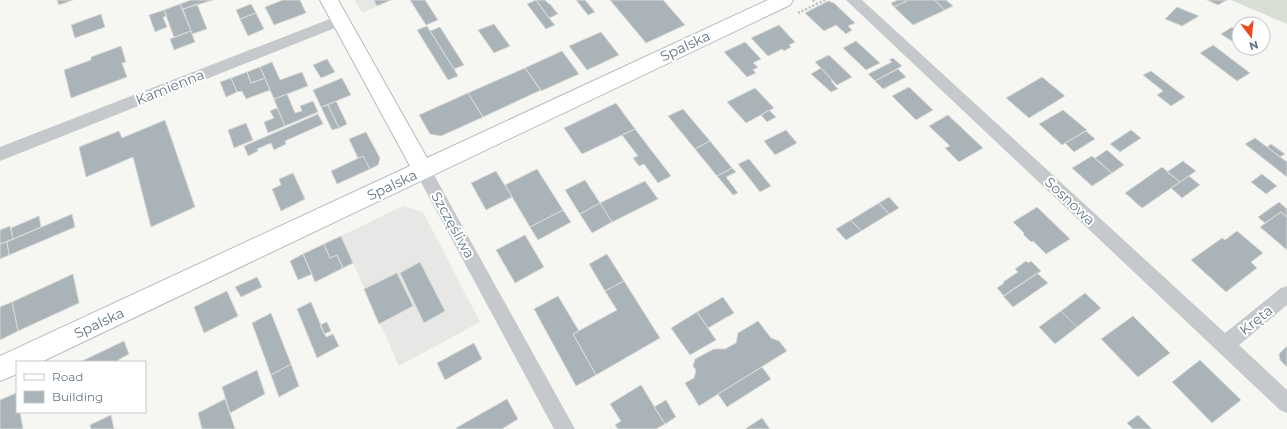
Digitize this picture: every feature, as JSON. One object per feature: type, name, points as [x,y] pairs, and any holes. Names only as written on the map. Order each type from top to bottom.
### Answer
[{"type":"street","name":"Szczęśliwa","points":[[330,0],[565,429]]},
{"type":"street","name":"Spalska","points":[[17,361],[784,0]]},
{"type":"street","name":"Sosnowa","points":[[853,0],[1287,403]]},
{"type":"street","name":"Kamienna","points":[[0,154],[340,20]]},
{"type":"street","name":"Kręta","points":[[1225,345],[1287,294]]},
{"type":"street","name":"Spalska","points":[[0,369],[16,362]]},
{"type":"path","points":[[813,0],[817,4]]},
{"type":"shaded area","points":[[355,0],[391,0],[362,13]]},
{"type":"shaded area","points":[[1231,0],[1287,0],[1287,24]]},
{"type":"shaded area","points":[[403,206],[423,212],[480,322],[399,366],[341,236]]},
{"type":"building","points":[[57,0],[73,0],[59,5]]},
{"type":"building","points":[[191,0],[213,0],[183,9],[180,4]]},
{"type":"building","points":[[283,0],[300,0],[306,13],[274,25],[265,7]]},
{"type":"building","points":[[374,0],[391,0],[377,6]]},
{"type":"building","points":[[410,0],[425,0],[438,20],[426,25]]},
{"type":"building","points":[[536,0],[545,0],[558,14],[549,18]]},
{"type":"building","points":[[536,0],[555,25],[546,29],[527,4]]},
{"type":"building","points":[[576,0],[585,0],[595,12],[588,15]]},
{"type":"building","points":[[610,0],[663,0],[685,25],[646,43]]},
{"type":"building","points":[[898,0],[907,1],[894,7],[891,3]]},
{"type":"building","points":[[906,0],[934,0],[945,10],[913,25],[894,7],[907,1]]},
{"type":"building","points":[[934,0],[946,0],[953,6],[945,10]]},
{"type":"building","points":[[1207,0],[1227,0],[1218,5]]},
{"type":"building","points":[[828,1],[834,3],[855,23],[848,26],[852,30],[846,34],[836,25],[824,31],[805,13]]},
{"type":"building","points":[[180,4],[191,31],[174,37],[164,10]]},
{"type":"building","points":[[197,4],[207,29],[192,34],[183,9]]},
{"type":"building","points":[[251,4],[256,13],[240,19],[236,10]]},
{"type":"building","points":[[1177,7],[1199,16],[1182,26],[1165,19]]},
{"type":"building","points":[[164,10],[167,16],[163,17],[167,27],[155,32],[149,15]]},
{"type":"building","points":[[256,13],[264,29],[248,36],[240,19]]},
{"type":"building","points":[[101,14],[105,27],[75,38],[71,25]]},
{"type":"building","points":[[494,24],[510,46],[494,53],[478,30]]},
{"type":"building","points":[[779,25],[795,42],[789,45],[791,47],[784,51],[782,49],[768,56],[751,38]]},
{"type":"building","points":[[427,26],[458,76],[448,80],[417,30]]},
{"type":"building","points":[[440,27],[464,65],[454,69],[430,31]]},
{"type":"building","points":[[1231,28],[1231,41],[1221,34]]},
{"type":"building","points":[[191,31],[195,42],[174,50],[170,39]]},
{"type":"building","points":[[601,32],[619,55],[587,70],[569,46]]},
{"type":"building","points":[[856,41],[880,63],[866,70],[843,48]]},
{"type":"building","points":[[745,42],[761,59],[753,63],[758,67],[753,70],[756,73],[747,77],[724,52]]},
{"type":"building","points":[[1213,45],[1250,73],[1237,81],[1200,53]]},
{"type":"building","points":[[121,46],[126,62],[122,63],[127,77],[71,98],[64,70],[91,60],[91,57]]},
{"type":"building","points":[[562,51],[579,74],[541,91],[525,68]]},
{"type":"building","points":[[829,55],[852,77],[837,85],[815,62]]},
{"type":"building","points":[[893,58],[902,66],[875,81],[868,74],[892,62],[889,60]]},
{"type":"building","points":[[327,59],[335,72],[321,78],[313,65]]},
{"type":"building","points":[[272,62],[280,80],[302,72],[308,86],[274,99],[260,67]]},
{"type":"building","points":[[260,67],[265,78],[251,83],[247,72]]},
{"type":"building","points":[[525,68],[541,90],[483,117],[468,93]]},
{"type":"building","points":[[821,68],[838,89],[831,92],[811,74]]},
{"type":"building","points":[[898,69],[906,77],[883,89],[875,81]]},
{"type":"building","points":[[1151,71],[1185,97],[1171,106],[1157,95],[1163,91],[1143,75]]},
{"type":"building","points":[[247,72],[251,83],[265,78],[270,90],[246,99],[242,91],[237,92],[231,78]]},
{"type":"building","points":[[1042,77],[1065,96],[1029,118],[1006,98]]},
{"type":"building","points":[[231,78],[237,92],[226,97],[220,82]]},
{"type":"building","points":[[342,78],[351,95],[321,107],[313,90]]},
{"type":"building","points":[[909,87],[933,110],[916,120],[892,96]]},
{"type":"building","points":[[755,88],[774,108],[746,123],[727,102]]},
{"type":"building","points":[[468,93],[483,117],[441,136],[430,134],[419,115]]},
{"type":"building","points":[[287,94],[295,113],[302,111],[300,106],[313,101],[318,112],[285,126],[274,99]]},
{"type":"building","points":[[336,101],[347,124],[339,128],[328,105]]},
{"type":"building","points":[[616,103],[635,129],[582,154],[564,128]]},
{"type":"building","points":[[328,105],[339,128],[332,130],[321,107]]},
{"type":"building","points":[[277,108],[285,126],[268,133],[264,122],[274,118],[270,111]]},
{"type":"building","points":[[683,109],[710,141],[695,149],[668,116]]},
{"type":"building","points":[[769,110],[776,117],[767,122],[761,115]]},
{"type":"building","points":[[1063,110],[1087,130],[1062,145],[1039,124]]},
{"type":"building","points":[[318,114],[323,124],[285,141],[286,144],[274,150],[271,143],[257,149],[258,151],[248,156],[244,146]]},
{"type":"building","points":[[948,115],[983,148],[959,162],[945,148],[950,146],[929,126]]},
{"type":"building","points":[[165,120],[195,207],[151,227],[133,157],[86,177],[79,147],[119,131],[122,138]]},
{"type":"building","points":[[246,123],[253,140],[234,148],[228,130]]},
{"type":"building","points":[[635,129],[671,176],[658,183],[644,164],[639,166],[633,158],[638,156],[622,135]]},
{"type":"building","points":[[786,130],[797,143],[775,155],[764,141]]},
{"type":"building","points":[[1131,130],[1141,138],[1120,152],[1110,144]]},
{"type":"building","points":[[1086,131],[1095,139],[1074,152],[1065,143]]},
{"type":"building","points":[[366,132],[380,158],[378,165],[370,169],[363,156],[358,158],[349,139]]},
{"type":"building","points":[[1255,138],[1287,162],[1287,177],[1245,144]]},
{"type":"building","points":[[710,141],[732,168],[717,176],[695,149]]},
{"type":"building","points":[[1271,144],[1285,154],[1280,157],[1267,147]]},
{"type":"building","points":[[1107,150],[1124,165],[1112,173],[1095,158]]},
{"type":"building","points":[[363,156],[370,169],[337,184],[331,171]]},
{"type":"building","points":[[1092,156],[1112,173],[1092,186],[1072,168]]},
{"type":"building","points":[[749,159],[771,186],[760,192],[738,164]]},
{"type":"building","points":[[1183,161],[1196,171],[1180,182],[1167,172]]},
{"type":"building","points":[[1162,167],[1180,182],[1142,208],[1125,193]]},
{"type":"building","points":[[732,168],[736,172],[726,177],[738,193],[733,195],[717,176]]},
{"type":"building","points":[[537,169],[563,210],[530,227],[505,185]]},
{"type":"building","points":[[496,171],[512,197],[486,210],[471,183]]},
{"type":"building","points":[[293,173],[305,199],[281,211],[272,189],[281,185],[279,179]]},
{"type":"building","points":[[1262,174],[1277,186],[1266,194],[1251,182]]},
{"type":"building","points":[[1189,176],[1200,185],[1182,198],[1171,188]]},
{"type":"building","points":[[585,180],[600,203],[580,214],[565,190]]},
{"type":"building","points":[[645,181],[658,199],[612,222],[600,203]]},
{"type":"building","points":[[889,197],[899,208],[889,214],[879,203]]},
{"type":"building","points":[[1279,202],[1287,209],[1287,217],[1281,212],[1265,223],[1258,217]]},
{"type":"building","points":[[600,203],[612,222],[592,233],[580,214]]},
{"type":"building","points":[[879,203],[889,214],[861,231],[851,220]]},
{"type":"building","points":[[1037,207],[1070,239],[1046,254],[1033,241],[1031,242],[1013,222]]},
{"type":"building","points":[[563,210],[571,222],[538,240],[530,227]]},
{"type":"building","points":[[1281,212],[1287,217],[1287,250],[1260,227]]},
{"type":"building","points":[[72,214],[75,227],[9,255],[7,242]]},
{"type":"building","points":[[39,216],[41,227],[13,239],[11,228]]},
{"type":"building","points":[[851,220],[861,231],[846,240],[836,229]]},
{"type":"building","points":[[10,226],[13,239],[0,244],[0,230]]},
{"type":"building","points":[[1237,231],[1263,253],[1251,262],[1257,268],[1226,292],[1191,260],[1222,238],[1225,240]]},
{"type":"building","points":[[525,235],[544,267],[515,283],[496,250]]},
{"type":"building","points":[[341,236],[353,263],[343,268],[337,255],[330,258],[324,244]]},
{"type":"building","points":[[7,242],[9,255],[0,259],[0,244]]},
{"type":"building","points":[[324,244],[330,258],[337,255],[343,268],[315,282],[303,254]]},
{"type":"building","points":[[303,254],[312,274],[298,280],[290,261]]},
{"type":"building","points":[[607,254],[624,281],[605,291],[589,264]]},
{"type":"building","points":[[1026,261],[1028,263],[1031,261],[1041,271],[1004,296],[997,288],[1018,272],[1015,269]]},
{"type":"building","points":[[420,262],[445,311],[424,323],[400,273]]},
{"type":"building","points":[[397,273],[413,306],[379,324],[364,289]]},
{"type":"building","points":[[1037,273],[1048,283],[1013,307],[1003,296]]},
{"type":"building","points":[[73,274],[79,303],[18,331],[12,302]]},
{"type":"building","points":[[257,277],[262,287],[241,297],[235,287]]},
{"type":"building","points":[[624,281],[660,338],[596,375],[573,334],[617,310],[605,291]]},
{"type":"building","points":[[227,291],[238,316],[204,333],[194,307]]},
{"type":"building","points":[[1085,293],[1101,308],[1077,327],[1061,311]]},
{"type":"building","points":[[558,296],[579,331],[573,334],[596,375],[576,386],[534,309]]},
{"type":"building","points":[[723,297],[734,313],[708,328],[697,312]]},
{"type":"building","points":[[12,302],[18,331],[0,340],[0,307]]},
{"type":"building","points":[[311,302],[326,337],[333,334],[339,346],[317,358],[297,309]]},
{"type":"building","points":[[1061,311],[1077,327],[1055,344],[1039,327]]},
{"type":"building","points":[[697,312],[716,340],[690,355],[671,328]]},
{"type":"building","points":[[271,313],[291,364],[271,375],[252,323]]},
{"type":"building","points":[[1133,316],[1170,353],[1138,377],[1101,339]]},
{"type":"building","points":[[758,321],[771,338],[779,341],[787,351],[699,406],[685,383],[694,378],[696,370],[693,366],[695,359],[714,349],[725,349],[736,343],[738,333]]},
{"type":"building","points":[[327,322],[331,331],[324,334],[320,325]]},
{"type":"building","points":[[124,341],[129,354],[118,361],[82,361]]},
{"type":"building","points":[[474,343],[482,359],[445,380],[437,363]]},
{"type":"building","points":[[1287,346],[1287,367],[1280,360],[1279,354]]},
{"type":"building","points":[[1200,360],[1241,400],[1212,423],[1172,382]]},
{"type":"building","points":[[291,364],[299,386],[279,397],[271,375]]},
{"type":"building","points":[[762,367],[771,379],[727,407],[718,394]]},
{"type":"building","points":[[257,370],[265,394],[230,413],[222,387]]},
{"type":"building","points":[[641,385],[665,424],[656,429],[618,429],[615,425],[621,421],[610,404]]},
{"type":"building","points":[[16,393],[16,413],[20,413],[23,429],[0,429],[0,400]]},
{"type":"building","points":[[225,399],[235,429],[202,429],[198,413]]},
{"type":"building","points":[[507,399],[518,419],[502,429],[456,428]]},
{"type":"building","points":[[666,400],[676,417],[665,424],[654,407]]},
{"type":"building","points":[[111,415],[114,429],[91,429],[90,425]]},
{"type":"building","points":[[1138,415],[1152,429],[1133,429],[1127,423]]},
{"type":"building","points":[[762,418],[770,429],[745,429]]}]
